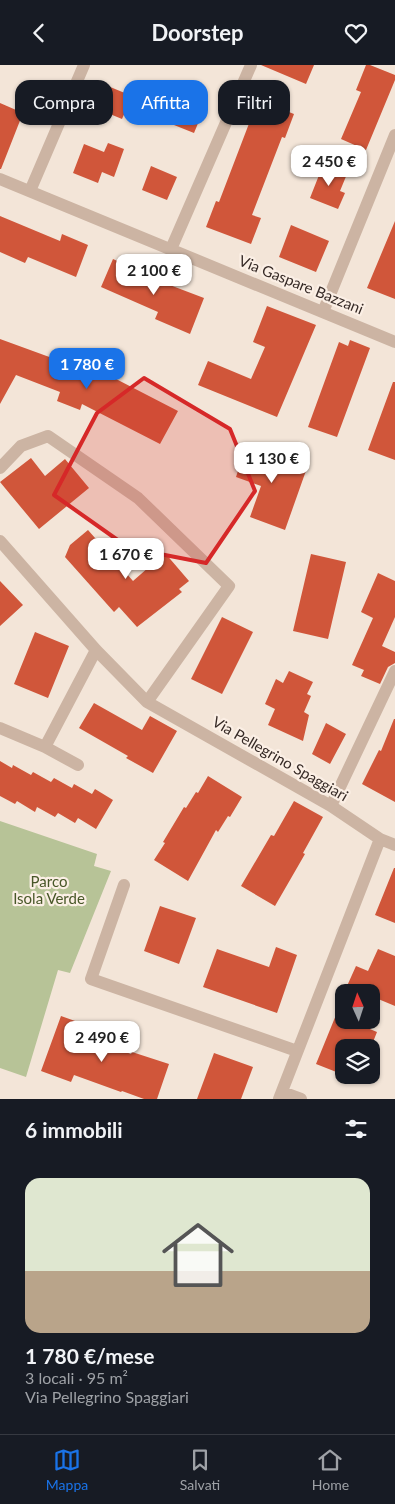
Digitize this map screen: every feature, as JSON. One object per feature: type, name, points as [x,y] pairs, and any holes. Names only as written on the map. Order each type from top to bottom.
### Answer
[{"type":"street","points":[[30,191],[84,65]]},
{"type":"street","points":[[171,249],[251,65]]},
{"type":"street","points":[[323,312],[395,135]]},
{"type":"street","name":"Via Gaspare Bazzani","points":[[0,179],[395,342]]},
{"type":"street","points":[[0,468],[20,446],[48,436],[138,498],[229,586],[147,702]]},
{"type":"street","name":"Via Pellegrino Spaggiari","points":[[0,541],[96,650],[147,702],[331,806],[380,839],[395,845]]},
{"type":"street","points":[[45,747],[96,650]]},
{"type":"street","points":[[331,806],[395,671]]},
{"type":"street","points":[[0,728],[45,747],[78,765]]},
{"type":"street","points":[[301,1099],[281,1096],[380,839]]},
{"type":"street","points":[[124,885],[91,979],[297,1051]]},
{"type":"highlighted area","points":[[144,378],[230,429],[255,491],[206,563],[129,548],[54,495],[97,413]]},
{"type":"green space","name":"Parco Isola Verde","points":[[0,821],[97,854],[94,866],[111,871],[70,973],[58,970],[26,1077],[0,1068]]},
{"type":"building","points":[[261,65],[314,65],[306,84]]},
{"type":"building","points":[[366,65],[395,75],[395,80],[366,150],[341,139],[361,92],[356,90]]},
{"type":"building","points":[[113,88],[123,92],[122,119],[113,115]]},
{"type":"building","points":[[0,103],[15,110],[15,125],[18,125],[0,169]]},
{"type":"building","points":[[290,112],[294,114],[290,125]]},
{"type":"building","points":[[174,125],[197,125],[194,133]]},
{"type":"building","points":[[248,125],[290,125],[285,138],[282,137],[252,215],[261,218],[251,244],[206,227],[216,201],[219,202]]},
{"type":"building","points":[[108,143],[124,149],[114,177],[102,172],[98,183],[73,173],[84,144],[104,152]]},
{"type":"building","points":[[323,165],[347,174],[340,191],[345,193],[338,209],[310,198]]},
{"type":"building","points":[[151,166],[177,177],[167,200],[142,190]]},
{"type":"building","points":[[0,216],[60,241],[62,234],[88,245],[76,277],[28,257],[25,263],[0,252]]},
{"type":"building","points":[[395,221],[395,299],[367,288]]},
{"type":"building","points":[[291,225],[329,241],[316,272],[279,257]]},
{"type":"building","points":[[113,259],[146,274],[146,276],[204,298],[190,334],[155,319],[158,312],[101,287]]},
{"type":"building","points":[[267,306],[316,325],[277,417],[198,385],[208,361],[251,379],[265,347],[253,342]]},
{"type":"building","points":[[0,339],[85,370],[87,364],[178,411],[160,444],[82,404],[80,410],[57,401],[60,392],[16,375],[0,404]]},
{"type":"building","points":[[350,340],[370,348],[337,437],[308,427],[339,342],[348,346]]},
{"type":"building","points":[[393,382],[395,382],[395,460],[368,450]]},
{"type":"building","points":[[247,443],[308,465],[285,530],[250,517],[261,486],[236,477]]},
{"type":"building","points":[[31,458],[45,476],[65,459],[89,488],[39,529],[0,482]]},
{"type":"building","points":[[88,530],[133,581],[165,553],[189,581],[179,589],[182,592],[137,627],[119,607],[114,612],[65,557],[70,545]]},
{"type":"building","points":[[311,554],[346,562],[328,639],[293,631]]},
{"type":"building","points":[[378,573],[395,581],[395,617],[382,646],[395,652],[395,663],[388,667],[380,684],[361,676],[364,670],[352,665],[373,618],[361,612]]},
{"type":"building","points":[[0,581],[23,605],[0,626]]},
{"type":"building","points":[[222,617],[253,632],[222,694],[191,679]]},
{"type":"building","points":[[35,632],[69,646],[48,698],[14,684]]},
{"type":"building","points":[[289,671],[313,682],[307,694],[311,696],[304,712],[309,715],[303,741],[268,725],[275,709],[265,704],[276,679],[283,683]]},
{"type":"building","points":[[94,703],[142,730],[150,716],[177,731],[153,773],[126,758],[128,756],[79,728]]},
{"type":"building","points":[[394,719],[395,802],[362,784],[379,750],[381,751]]},
{"type":"building","points":[[326,723],[346,734],[330,764],[312,754]]},
{"type":"building","points":[[0,761],[12,768],[13,765],[31,775],[33,772],[51,782],[54,778],[72,788],[74,784],[92,794],[95,789],[113,800],[96,829],[78,818],[75,823],[58,813],[55,817],[37,807],[35,812],[17,801],[15,804],[0,796]]},
{"type":"building","points":[[208,776],[242,797],[230,817],[228,816],[218,832],[216,830],[188,881],[154,860],[184,807],[186,808],[196,792],[198,793]]},
{"type":"building","points":[[294,801],[323,817],[303,853],[305,854],[275,906],[241,886],[271,835],[274,836]]},
{"type":"building","points":[[395,868],[395,923],[375,915]]},
{"type":"building","points":[[160,906],[196,918],[179,964],[144,951]]},
{"type":"building","points":[[276,947],[297,955],[277,1013],[203,987],[217,949],[269,967]]},
{"type":"building","points":[[378,949],[395,956],[395,1006],[380,1000],[380,984],[348,984],[356,966],[368,971]]},
{"type":"building","points":[[61,1016],[92,1027],[88,1038],[131,1054],[132,1052],[169,1064],[157,1099],[144,1099],[74,1075],[71,1082],[41,1071]]},
{"type":"building","points":[[335,1017],[335,1029],[370,1029],[377,1032],[374,1039],[335,1039],[335,1071],[316,1064]]},
{"type":"building","points":[[214,1053],[253,1067],[241,1099],[197,1099]]}]
